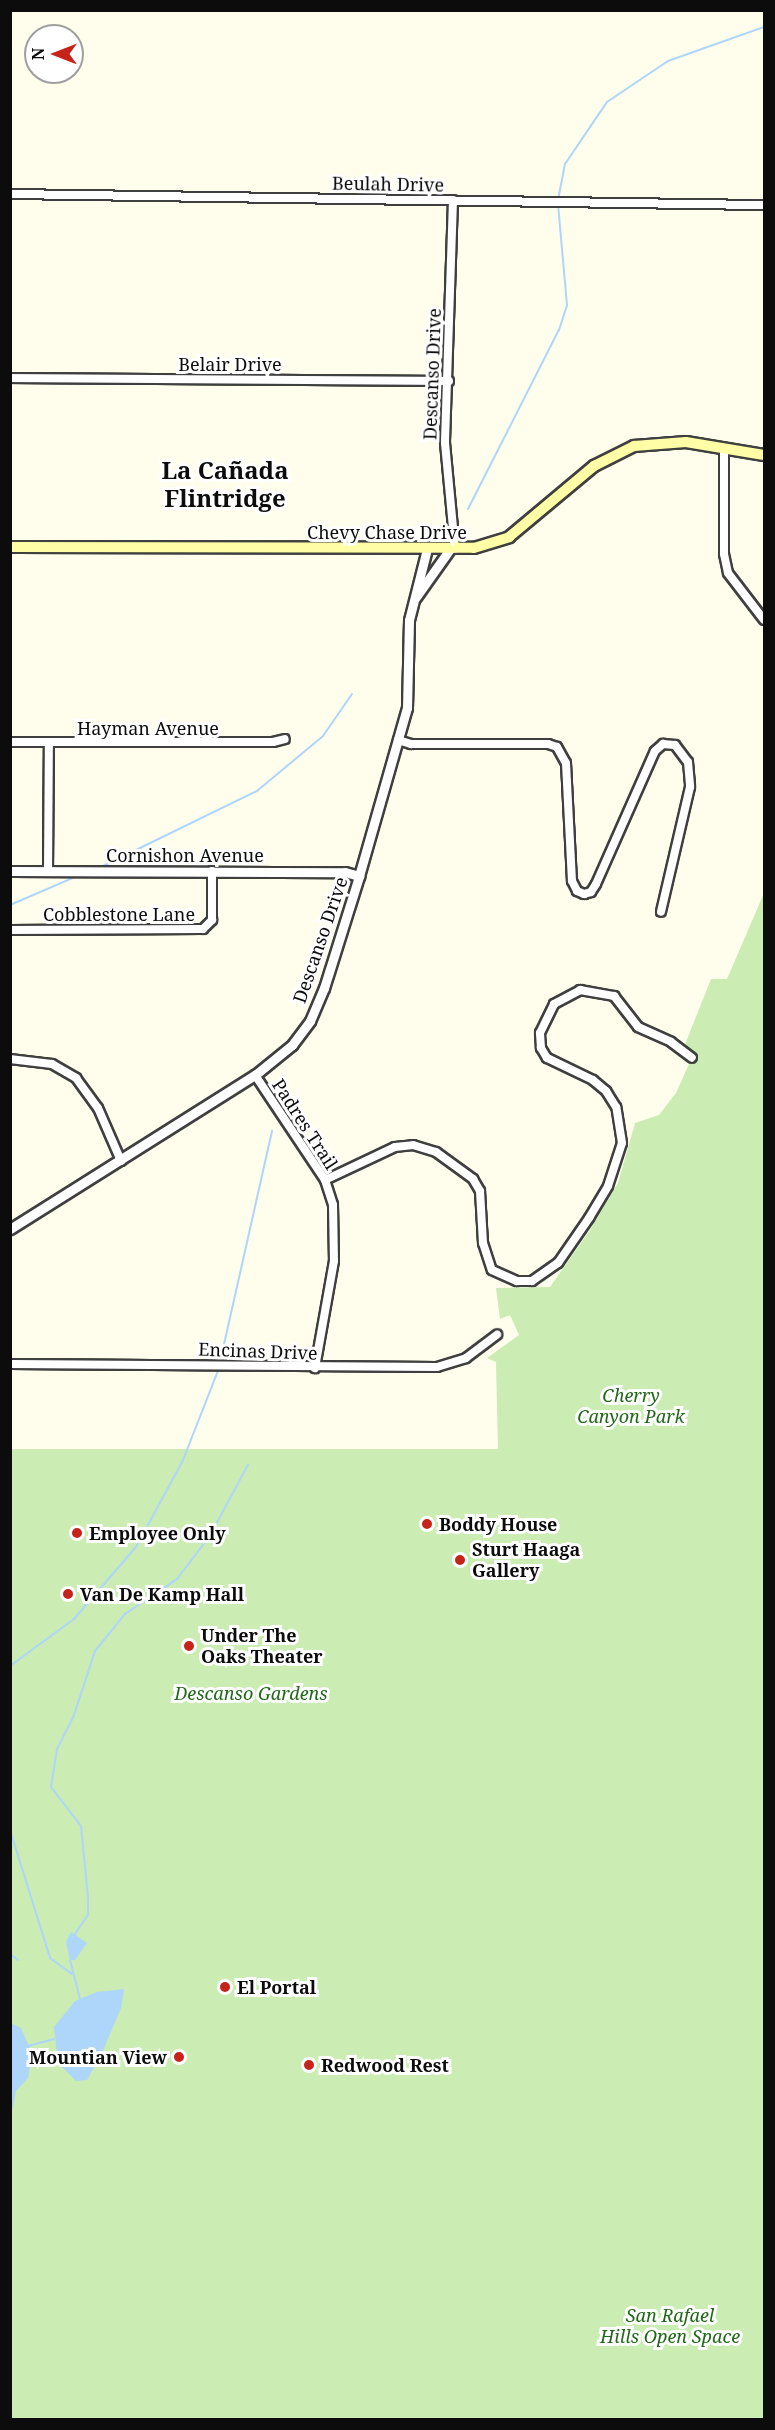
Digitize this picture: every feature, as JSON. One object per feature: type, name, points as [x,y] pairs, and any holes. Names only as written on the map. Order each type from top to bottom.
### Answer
[{"type":"main road","name":"Chevy Chase Drive","points":[[10,547],[452,549],[489,546],[509,537],[594,465],[634,446],[663,441],[765,455]]},
{"type":"street","name":"Beulah Drive","points":[[10,194],[765,204]]},
{"type":"street","name":"Descanso Drive","points":[[452,549],[445,443],[449,381],[453,200]]},
{"type":"street","name":"Belair Drive","points":[[10,378],[449,381]]},
{"type":"street","points":[[724,448],[724,554],[728,573],[765,621]]},
{"type":"street","name":"Descanso Drive","points":[[10,1229],[255,1075],[292,1045],[310,1021],[324,988],[359,876],[409,697],[409,620],[427,549]]},
{"type":"street","points":[[416,597],[452,549]]},
{"type":"street","name":"Hayman Avenue","points":[[10,742],[273,742],[285,739]]},
{"type":"street","points":[[398,740],[411,744],[548,744],[557,747],[566,763],[572,881],[577,891],[584,894],[591,892],[596,884],[655,751],[663,744],[675,745],[688,762],[690,787],[661,912]]},
{"type":"street","points":[[48,871],[49,743]]},
{"type":"street","name":"Cornishon Avenue","points":[[10,871],[212,871],[359,876]]},
{"type":"street","name":"Cobblestone Lane","points":[[10,930],[203,929],[212,920],[212,871]]},
{"type":"street","points":[[325,1180],[395,1147],[413,1144],[436,1152],[473,1179],[480,1191],[483,1243],[492,1270],[517,1281],[532,1281],[558,1263],[589,1218],[608,1186],[622,1143],[616,1107],[606,1092],[593,1080],[547,1058],[541,1048],[540,1033],[554,1004],[580,990],[615,996],[638,1027],[671,1042],[692,1058]]},
{"type":"street","points":[[10,1059],[52,1064],[76,1078],[98,1108],[121,1161]]},
{"type":"street","name":"Padres Trail","points":[[255,1075],[325,1180],[336,1229],[315,1368]]},
{"type":"street","name":"Encinas Drive","points":[[10,1364],[315,1368],[437,1367],[466,1358],[497,1335]]},
{"type":"green space","points":[[764,893],[764,2419],[11,2419],[10,1449],[498,1449],[496,1362],[487,1358],[519,1335],[510,1315],[500,1319],[496,1288],[550,1287],[590,1230],[618,1183],[635,1123],[659,1115],[676,1093],[689,1064],[686,1042],[711,979],[727,979]]},
{"type":"water","points":[[71,1932],[87,1943],[75,1960],[70,1960],[66,1942]]},
{"type":"water","points":[[124,1989],[121,2008],[102,2053],[87,2080],[76,2081],[58,2063],[54,2027],[75,2001],[97,1992]]},
{"type":"water","points":[[11,2023],[21,2028],[32,2053],[28,2078],[16,2091],[11,2117]]},
{"type":"waterway","points":[[558,200],[565,164],[607,102],[668,61],[764,27]]},
{"type":"waterway","points":[[468,509],[559,330],[567,305],[558,205]]},
{"type":"waterway","points":[[99,868],[257,791],[323,736],[352,694]]},
{"type":"waterway","points":[[10,905],[82,874]]},
{"type":"waterway","points":[[220,1362],[272,1131]]},
{"type":"waterway","points":[[10,1666],[74,1619],[136,1547],[183,1460],[219,1368]]},
{"type":"waterway","points":[[75,1934],[88,1915],[88,1897],[81,1826],[51,1787],[57,1749],[73,1718],[95,1651],[125,1614],[177,1579],[209,1537],[248,1465]]},
{"type":"waterway","points":[[10,1830],[50,1958],[72,1974]]},
{"type":"waterway","points":[[10,1954],[18,1960]]},
{"type":"waterway","points":[[70,1960],[80,1999]]},
{"type":"waterway","points":[[28,2046],[54,2039]]},
{"type":"place","name":"Boddy House","points":[[427,1524]]},
{"type":"place","name":"Employee Only","points":[[77,1533]]},
{"type":"place","name":"Sturt Haaga Gallery","points":[[460,1560]]},
{"type":"place","name":"Van De Kamp Hall","points":[[68,1594]]},
{"type":"place","name":"Under The Oaks Theater","points":[[189,1646]]},
{"type":"place","name":"El Portal","points":[[225,1987]]},
{"type":"place","name":"Mountian View","points":[[179,2057]]},
{"type":"place","name":"Redwood Rest","points":[[309,2065]]},
{"type":"district","name":"La Cañada Flintridge","points":[[225,484]]},
{"type":"park label","name":"Cherry Canyon Park","points":[[631,1406]]},
{"type":"park label","name":"Descanso Gardens","points":[[251,1693]]},
{"type":"park label","name":"San Rafael Hills Open Space","points":[[670,2326]]}]
